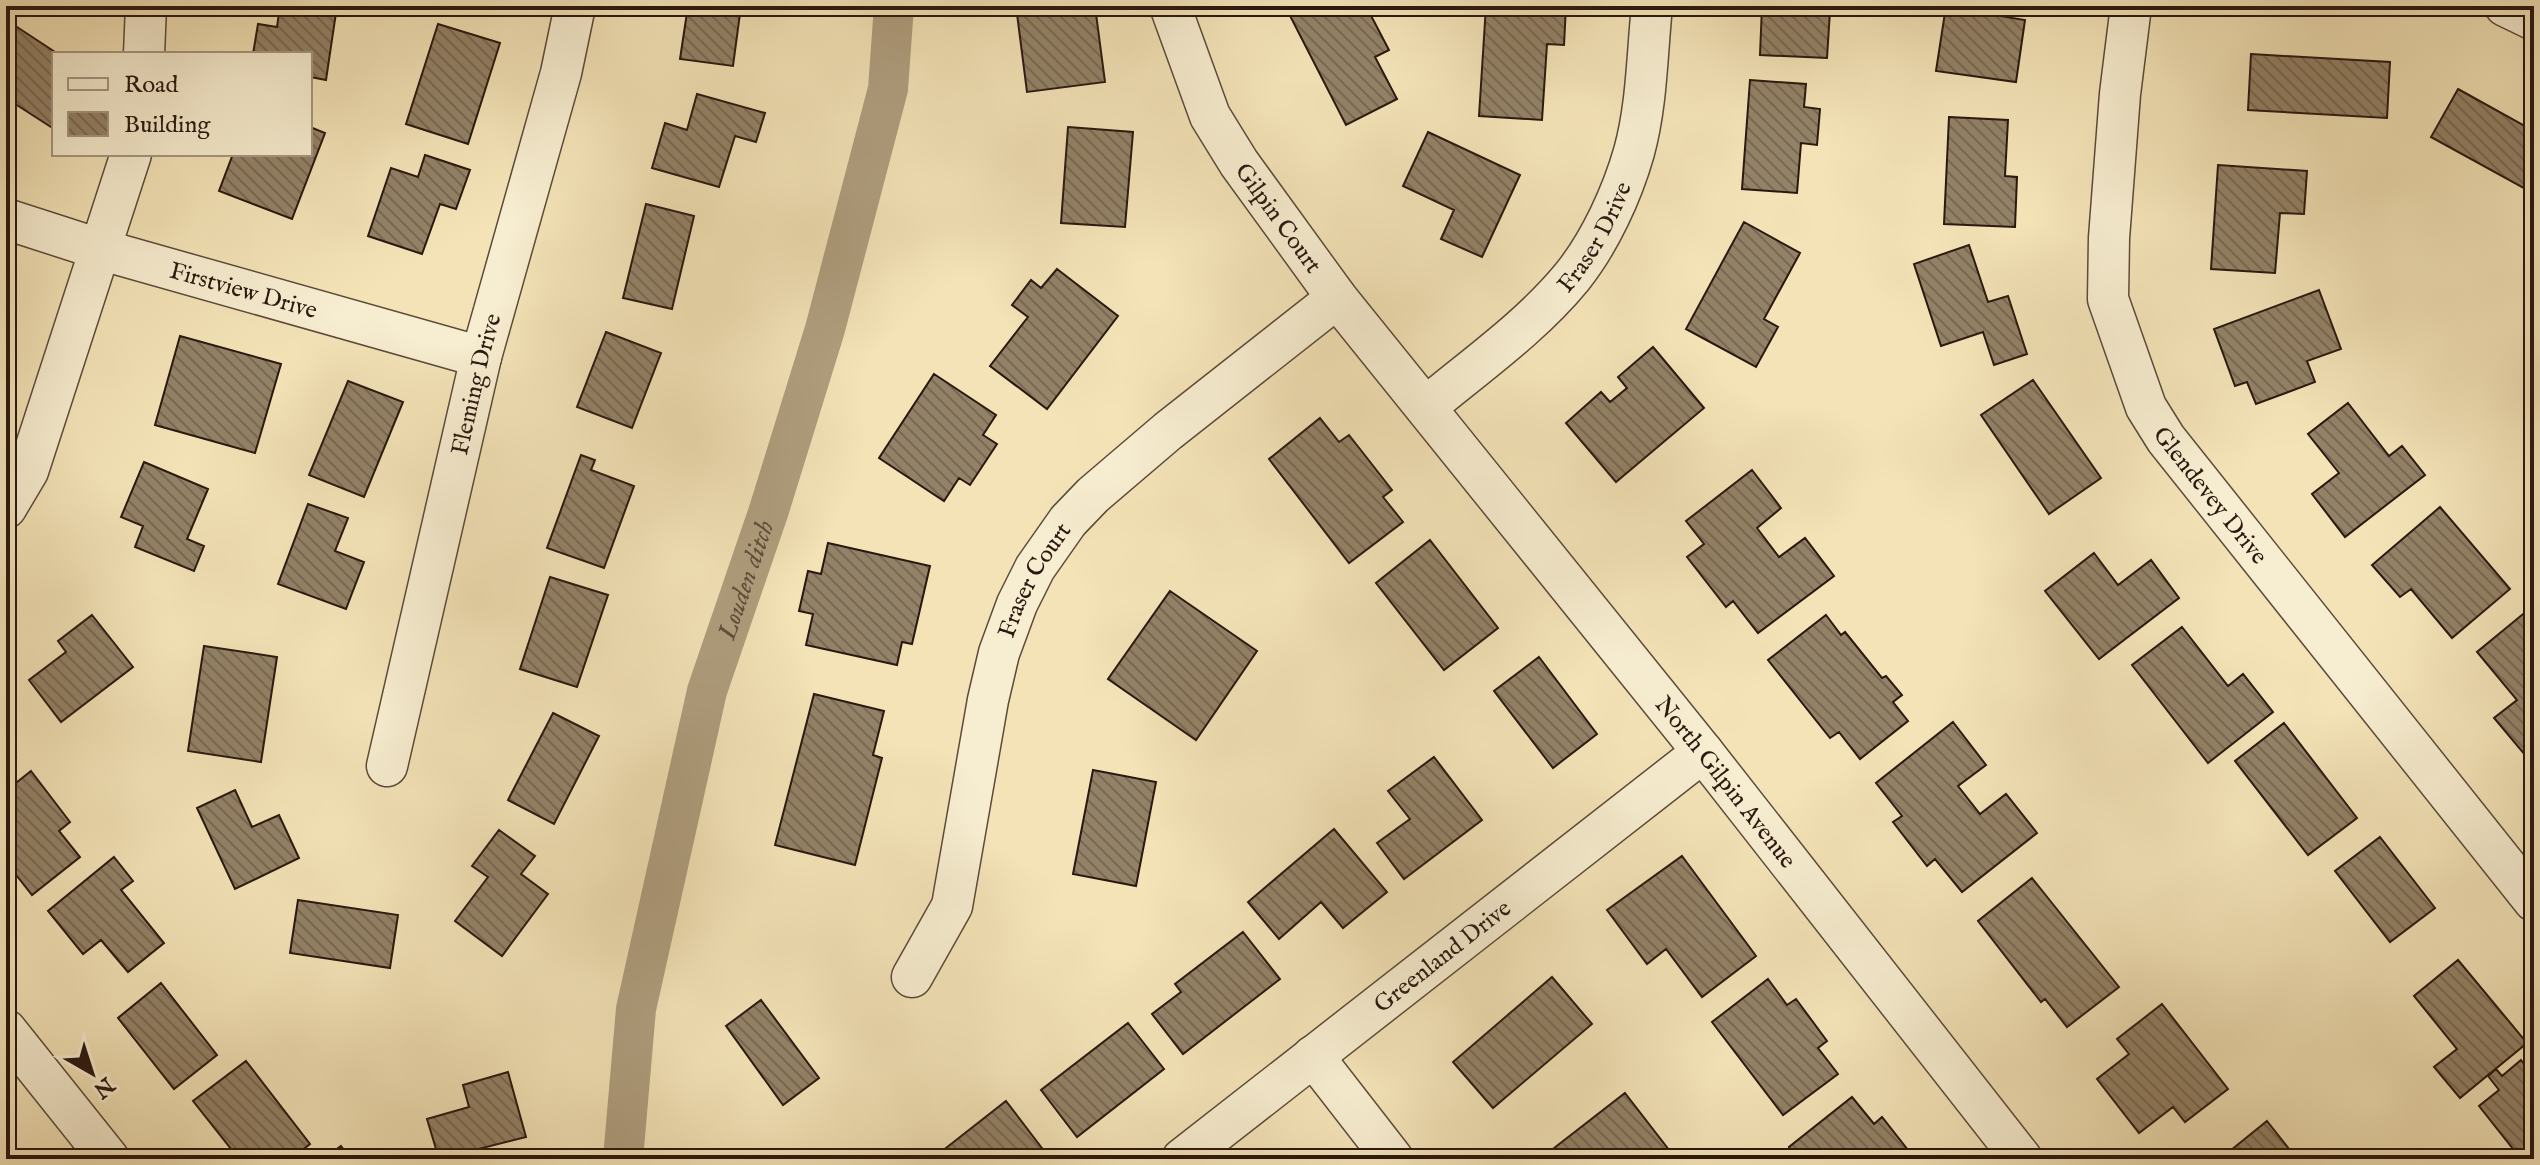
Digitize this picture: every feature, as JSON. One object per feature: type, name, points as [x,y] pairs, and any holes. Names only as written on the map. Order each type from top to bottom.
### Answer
[{"type":"street","points":[[144,52],[146,6]]},
{"type":"street","name":"Fleming Drive","points":[[387,766],[481,357],[561,73],[575,6]]},
{"type":"street","name":"Gilpin Court","points":[[1170,6],[1210,116],[1239,163],[1337,298],[1426,407]]},
{"type":"street","name":"Fraser Drive","points":[[1426,407],[1515,334],[1571,277],[1590,249],[1615,202],[1634,151],[1642,107],[1652,6]]},
{"type":"street","name":"Glendevey Drive","points":[[2131,6],[2119,108],[2109,238],[2108,299],[2146,407],[2166,439],[2534,901]]},
{"type":"street","points":[[2505,6],[2534,20]]},
{"type":"street","points":[[6,508],[28,471],[130,156]]},
{"type":"street","name":"Firstview Drive","points":[[6,219],[99,249],[481,357]]},
{"type":"street","name":"Fraser Court","points":[[912,977],[952,906],[999,653],[1017,604],[1035,568],[1068,521],[1093,495],[1168,431],[1337,298]]},
{"type":"street","name":"North Gilpin Avenue","points":[[1426,407],[1703,752],[2022,1159]]},
{"type":"street","name":"Greenland Drive","points":[[1182,1159],[1703,752]]},
{"type":"street","points":[[6,1030],[109,1159]]},
{"type":"street","points":[[1313,1056],[1393,1159]]},
{"type":"building","points":[[280,6],[337,6],[326,80],[312,77],[312,52],[253,52],[258,24],[277,27]]},
{"type":"building","points":[[688,6],[741,6],[733,66],[680,59]]},
{"type":"building","points":[[1016,6],[1095,6],[1105,82],[1027,92]]},
{"type":"building","points":[[1285,6],[1366,6],[1389,50],[1375,57],[1397,99],[1346,125]]},
{"type":"building","points":[[1486,6],[1566,6],[1564,45],[1547,44],[1542,120],[1479,116]]},
{"type":"building","points":[[1762,6],[1845,6],[1845,12],[1830,11],[1827,58],[1760,55]]},
{"type":"building","points":[[1946,6],[2002,6],[2000,16],[2025,20],[2016,82],[1936,71]]},
{"type":"building","points":[[438,24],[500,43],[468,144],[406,124]]},
{"type":"building","points":[[14,25],[55,52],[52,52],[52,128],[6,98],[6,37]]},
{"type":"building","points":[[2251,54],[2390,62],[2387,118],[2248,110]]},
{"type":"building","points":[[1750,80],[1806,84],[1804,107],[1820,109],[1817,145],[1801,143],[1797,193],[1742,189]]},
{"type":"building","points":[[2458,89],[2534,131],[2534,183],[2529,191],[2431,137]]},
{"type":"building","points":[[697,94],[765,113],[756,142],[735,136],[719,187],[652,168],[665,123],[687,130]]},
{"type":"building","points":[[1949,117],[2008,120],[2005,176],[2017,177],[2015,227],[1944,224]]},
{"type":"building","points":[[1068,127],[1133,132],[1125,227],[1061,223]]},
{"type":"building","points":[[312,128],[325,133],[292,219],[219,191],[232,156],[312,156]]},
{"type":"building","points":[[1428,132],[1520,175],[1482,257],[1441,239],[1454,210],[1403,186]]},
{"type":"building","points":[[425,155],[470,170],[456,209],[440,204],[422,254],[368,236],[391,168],[418,177]]},
{"type":"building","points":[[2218,165],[2307,171],[2304,214],[2280,213],[2275,273],[2211,269]]},
{"type":"building","points":[[646,204],[694,216],[672,309],[623,298]]},
{"type":"building","points":[[1744,222],[1800,253],[1764,319],[1778,327],[1756,367],[1686,329]]},
{"type":"building","points":[[1969,245],[1988,302],[2008,296],[2027,354],[1994,365],[1983,332],[1941,346],[1914,264]]},
{"type":"building","points":[[1057,269],[1118,316],[1047,409],[990,366],[1028,317],[1012,305],[1031,280],[1041,288]]},
{"type":"building","points":[[2319,290],[2341,349],[2307,361],[2315,382],[2256,404],[2247,382],[2235,386],[2214,329]]},
{"type":"building","points":[[606,332],[661,353],[632,428],[577,407]]},
{"type":"building","points":[[180,336],[281,364],[255,453],[155,425]]},
{"type":"building","points":[[1653,347],[1704,408],[1616,482],[1566,423],[1601,392],[1610,402],[1627,388],[1618,377]]},
{"type":"building","points":[[934,374],[996,415],[983,435],[997,444],[970,485],[959,478],[944,501],[879,458]]},
{"type":"building","points":[[2033,380],[2101,478],[2049,514],[1981,415]]},
{"type":"building","points":[[348,381],[403,402],[364,497],[309,475]]},
{"type":"building","points":[[2348,403],[2389,456],[2402,446],[2425,475],[2345,537],[2312,494],[2339,473],[2308,434]]},
{"type":"building","points":[[1320,418],[1339,442],[1349,435],[1392,490],[1383,497],[1403,522],[1349,563],[1269,459]]},
{"type":"building","points":[[581,455],[595,460],[591,470],[634,486],[604,568],[547,548]]},
{"type":"building","points":[[144,462],[208,489],[187,539],[204,546],[194,571],[135,547],[143,526],[121,517]]},
{"type":"building","points":[[1752,470],[1781,508],[1757,528],[1779,557],[1805,538],[1834,576],[1758,633],[1733,601],[1726,607],[1687,557],[1704,544],[1686,521]]},
{"type":"building","points":[[308,504],[348,518],[335,551],[364,562],[346,609],[278,584]]},
{"type":"building","points":[[2440,507],[2510,589],[2452,638],[2411,589],[2400,597],[2372,565]]},
{"type":"building","points":[[1430,540],[1498,628],[1444,670],[1376,583]]},
{"type":"building","points":[[828,543],[930,566],[912,644],[902,642],[897,665],[806,645],[813,614],[799,611],[808,571],[821,574]]},
{"type":"building","points":[[2094,553],[2118,585],[2151,560],[2179,598],[2099,659],[2045,591]]},
{"type":"building","points":[[550,577],[608,595],[577,687],[520,669]]},
{"type":"building","points":[[1170,591],[1257,651],[1196,740],[1108,679]]},
{"type":"building","points":[[2534,605],[2534,749],[2525,755],[2494,718],[2517,700],[2477,652]]},
{"type":"building","points":[[92,615],[133,667],[61,722],[29,680],[66,652],[58,641]]},
{"type":"building","points":[[1826,615],[1841,635],[1845,632],[1882,678],[1886,676],[1902,695],[1893,702],[1908,721],[1860,759],[1839,732],[1830,738],[1768,660]]},
{"type":"building","points":[[2182,627],[2228,686],[2243,674],[2273,712],[2208,763],[2132,665]]},
{"type":"building","points":[[204,646],[277,657],[261,762],[188,751]]},
{"type":"building","points":[[1539,657],[1597,734],[1553,768],[1494,691]]},
{"type":"building","points":[[814,694],[884,711],[873,755],[882,758],[855,865],[775,845]]},
{"type":"building","points":[[553,713],[599,736],[554,824],[508,800]]},
{"type":"building","points":[[1953,722],[1986,765],[1958,786],[1980,814],[2006,794],[2037,833],[1962,892],[1935,859],[1927,866],[1893,822],[1902,816],[1876,783]]},
{"type":"building","points":[[2284,723],[2357,818],[2308,855],[2235,761]]},
{"type":"building","points":[[6,743],[16,757],[6,765]]},
{"type":"building","points":[[1434,757],[1482,820],[1404,879],[1377,843],[1410,819],[1388,791]]},
{"type":"building","points":[[1093,770],[1156,782],[1136,886],[1073,874]]},
{"type":"building","points":[[31,771],[70,822],[59,831],[80,857],[32,895],[6,862],[6,791]]},
{"type":"building","points":[[235,790],[252,827],[279,815],[299,858],[235,889],[197,808]]},
{"type":"building","points":[[1334,829],[1387,892],[1343,928],[1321,902],[1279,939],[1248,902]]},
{"type":"building","points":[[499,830],[535,856],[521,874],[548,894],[502,956],[455,921],[488,877],[472,866]]},
{"type":"building","points":[[2380,837],[2435,908],[2390,942],[2335,871]]},
{"type":"building","points":[[1682,856],[1756,956],[1702,997],[1666,949],[1647,964],[1607,910]]},
{"type":"building","points":[[114,857],[133,881],[121,890],[164,943],[128,972],[101,940],[83,954],[48,911]]},
{"type":"building","points":[[2032,878],[2119,987],[2067,1027],[2045,999],[2041,1002],[1978,921]]},
{"type":"building","points":[[298,900],[398,915],[390,968],[290,953]]},
{"type":"building","points":[[1243,932],[1280,979],[1183,1054],[1152,1014],[1181,992],[1175,984]]},
{"type":"building","points":[[2458,960],[2527,1043],[2460,1098],[2434,1067],[2457,1049],[2414,996]]},
{"type":"building","points":[[1552,977],[1592,1024],[1493,1108],[1453,1062]]},
{"type":"building","points":[[1768,979],[1787,1005],[1796,999],[1827,1041],[1818,1048],[1838,1074],[1783,1115],[1712,1022]]},
{"type":"building","points":[[161,983],[217,1055],[174,1089],[118,1018]]},
{"type":"building","points":[[761,1000],[819,1078],[783,1105],[726,1026]]},
{"type":"building","points":[[2162,1004],[2228,1089],[2185,1122],[2173,1107],[2139,1133],[2097,1079],[2129,1054],[2117,1039]]},
{"type":"building","points":[[1128,1023],[1164,1069],[1077,1137],[1041,1090]]},
{"type":"building","points":[[2521,1060],[2534,1077],[2534,1159],[2521,1159],[2479,1106],[2499,1090],[2488,1076],[2496,1069],[2502,1076]]},
{"type":"building","points":[[246,1061],[310,1144],[291,1159],[239,1159],[193,1101]]},
{"type":"building","points":[[508,1072],[526,1137],[439,1159],[427,1119],[469,1107],[463,1085]]},
{"type":"building","points":[[1625,1093],[1676,1159],[1540,1159]]},
{"type":"building","points":[[1852,1097],[1874,1124],[1882,1117],[1915,1159],[1798,1159],[1789,1147]]},
{"type":"building","points":[[1006,1101],[1048,1156],[1044,1159],[932,1159]]},
{"type":"building","points":[[2267,1121],[2297,1159],[2220,1159]]},
{"type":"building","points":[[6,1143],[19,1159],[6,1159]]},
{"type":"building","points":[[341,1146],[351,1159],[324,1159]]},
{"type":"waterway","name":"Louden ditch","points":[[623,1159],[636,1009],[707,691],[769,510],[825,329],[888,89],[894,6]]}]
